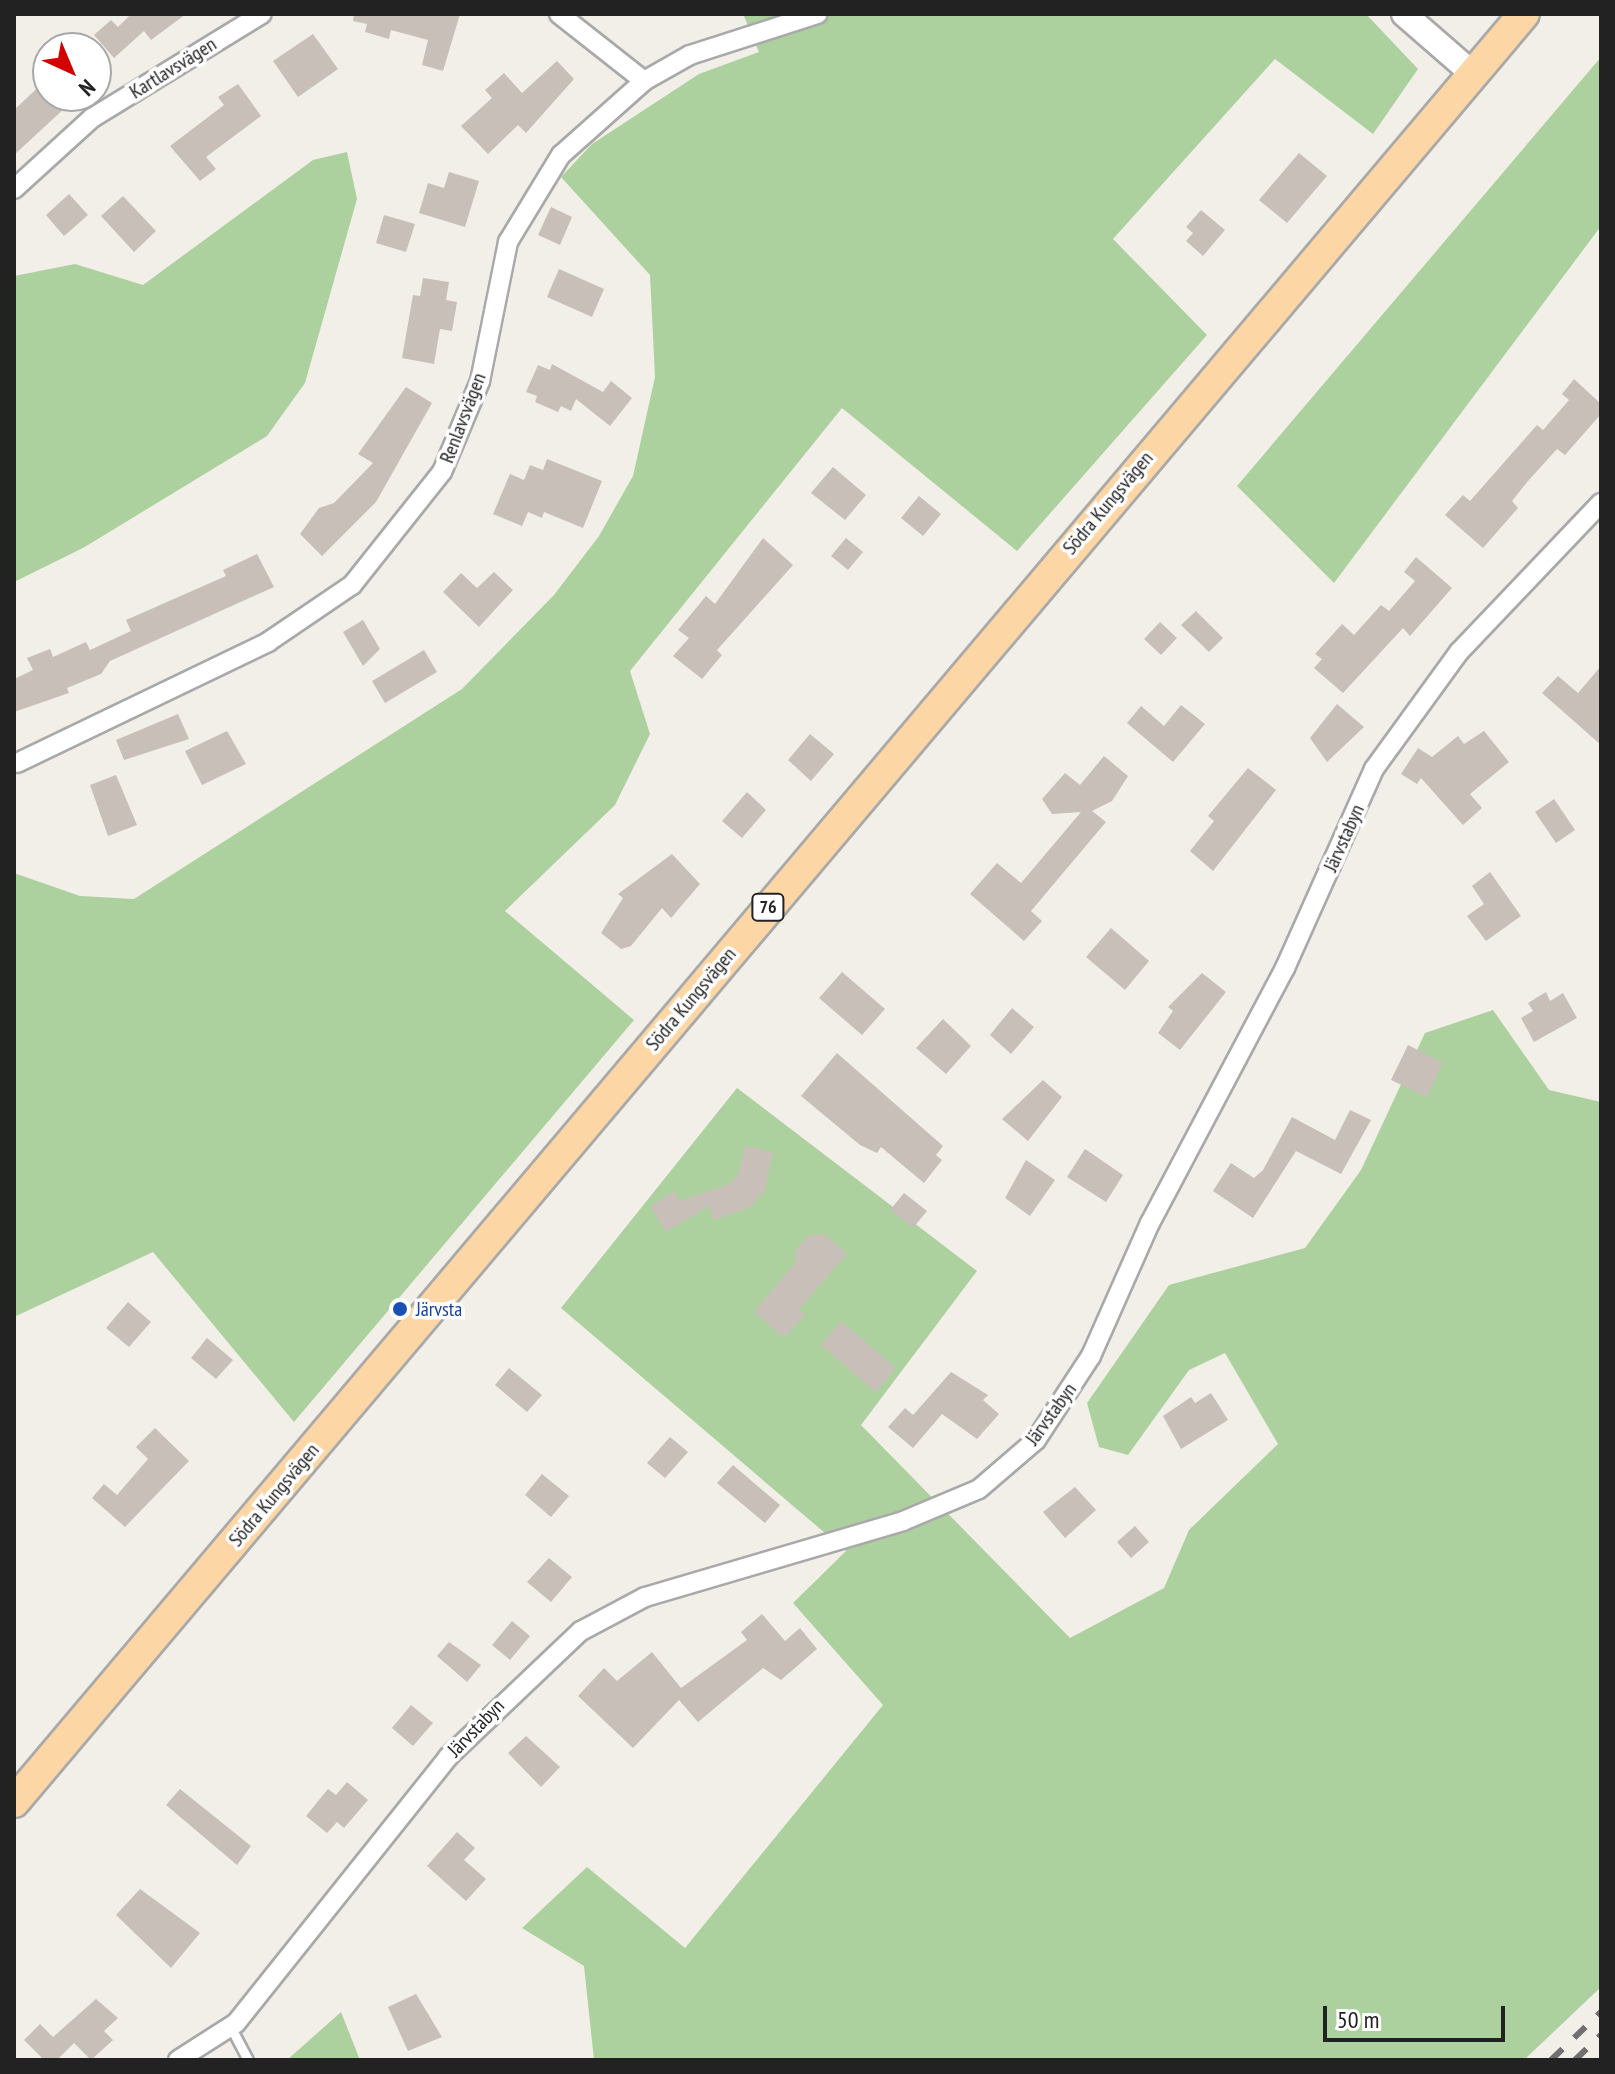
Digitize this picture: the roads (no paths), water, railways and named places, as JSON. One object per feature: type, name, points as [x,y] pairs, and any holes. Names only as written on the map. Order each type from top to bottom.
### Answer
[{"type":"main road","name":"Södra Kungsvägen","points":[[14,1802],[1524,14]]},
{"type":"street","name":"Kartlavsvägen","points":[[14,189],[92,118],[262,14]]},
{"type":"street","points":[[559,14],[644,81]]},
{"type":"street","name":"Renlavsvägen","points":[[17,763],[268,642],[352,585],[442,472],[480,381],[508,242],[561,155],[644,81],[690,55],[818,14]]},
{"type":"street","points":[[1404,14],[1473,74]]},
{"type":"street","name":"Järvstabyn","points":[[178,2060],[230,2026],[448,1757],[581,1631],[645,1597],[903,1521],[979,1489],[1036,1440],[1091,1356],[1150,1223],[1285,968],[1374,769],[1459,652],[1601,503]]},
{"type":"lane","points":[[230,2026],[248,2060]]},
{"type":"railway","points":[[1551,2060],[1601,2012]]},
{"type":"railway","points":[[1575,2060],[1601,2035]]},
{"type":"place","name":"Järvsta","points":[[400,1309]]}]
